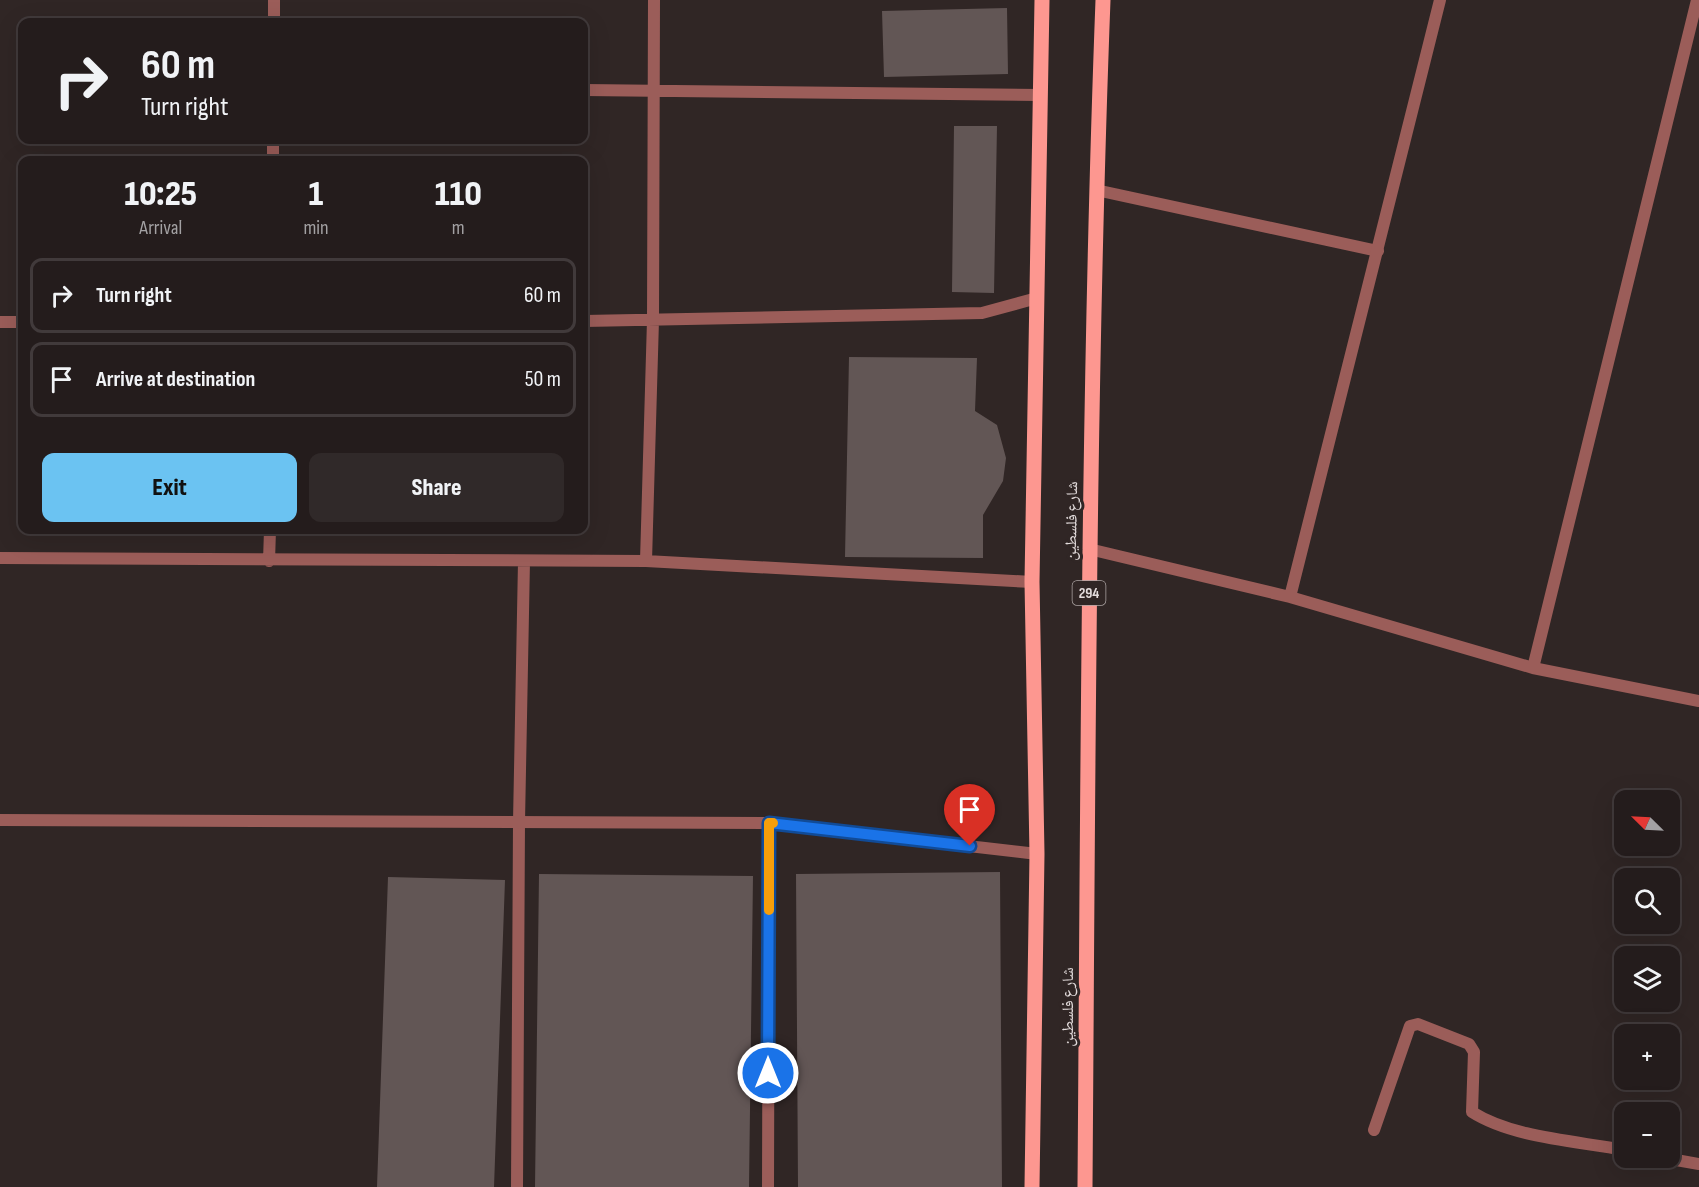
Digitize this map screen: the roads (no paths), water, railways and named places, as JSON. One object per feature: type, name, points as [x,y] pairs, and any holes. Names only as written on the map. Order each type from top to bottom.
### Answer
[{"type":"main road","name":"شارع فلسطين","points":[[1032,1187],[1037,854],[1032,582],[1042,0]]},
{"type":"main road","name":"شارع فلسطين","points":[[1085,1187],[1089,549],[1096,190],[1103,0]]},
{"type":"street","points":[[274,0],[274,18]]},
{"type":"street","points":[[646,561],[653,320],[654,0]]},
{"type":"street","points":[[1290,597],[1440,0]]},
{"type":"street","points":[[1533,668],[1697,0]]},
{"type":"street","points":[[588,90],[1040,95]]},
{"type":"street","points":[[1096,190],[1378,251]]},
{"type":"street","points":[[588,321],[982,313],[1037,298]]},
{"type":"street","points":[[0,322],[18,322]]},
{"type":"street","points":[[269,561],[270,534]]},
{"type":"street","points":[[1089,549],[1290,597],[1533,668],[1699,701]]},
{"type":"street","points":[[0,558],[646,561],[1032,582]]},
{"type":"street","points":[[518,1187],[519,822],[524,561]]},
{"type":"street","points":[[0,820],[769,823],[1037,854]]},
{"type":"street","points":[[768,1187],[769,823]]},
{"type":"street","points":[[1374,1130],[1410,1026],[1418,1024],[1469,1044],[1474,1052],[1472,1112],[1516,1130],[1614,1148]]},
{"type":"street","points":[[1680,1161],[1699,1164]]}]
